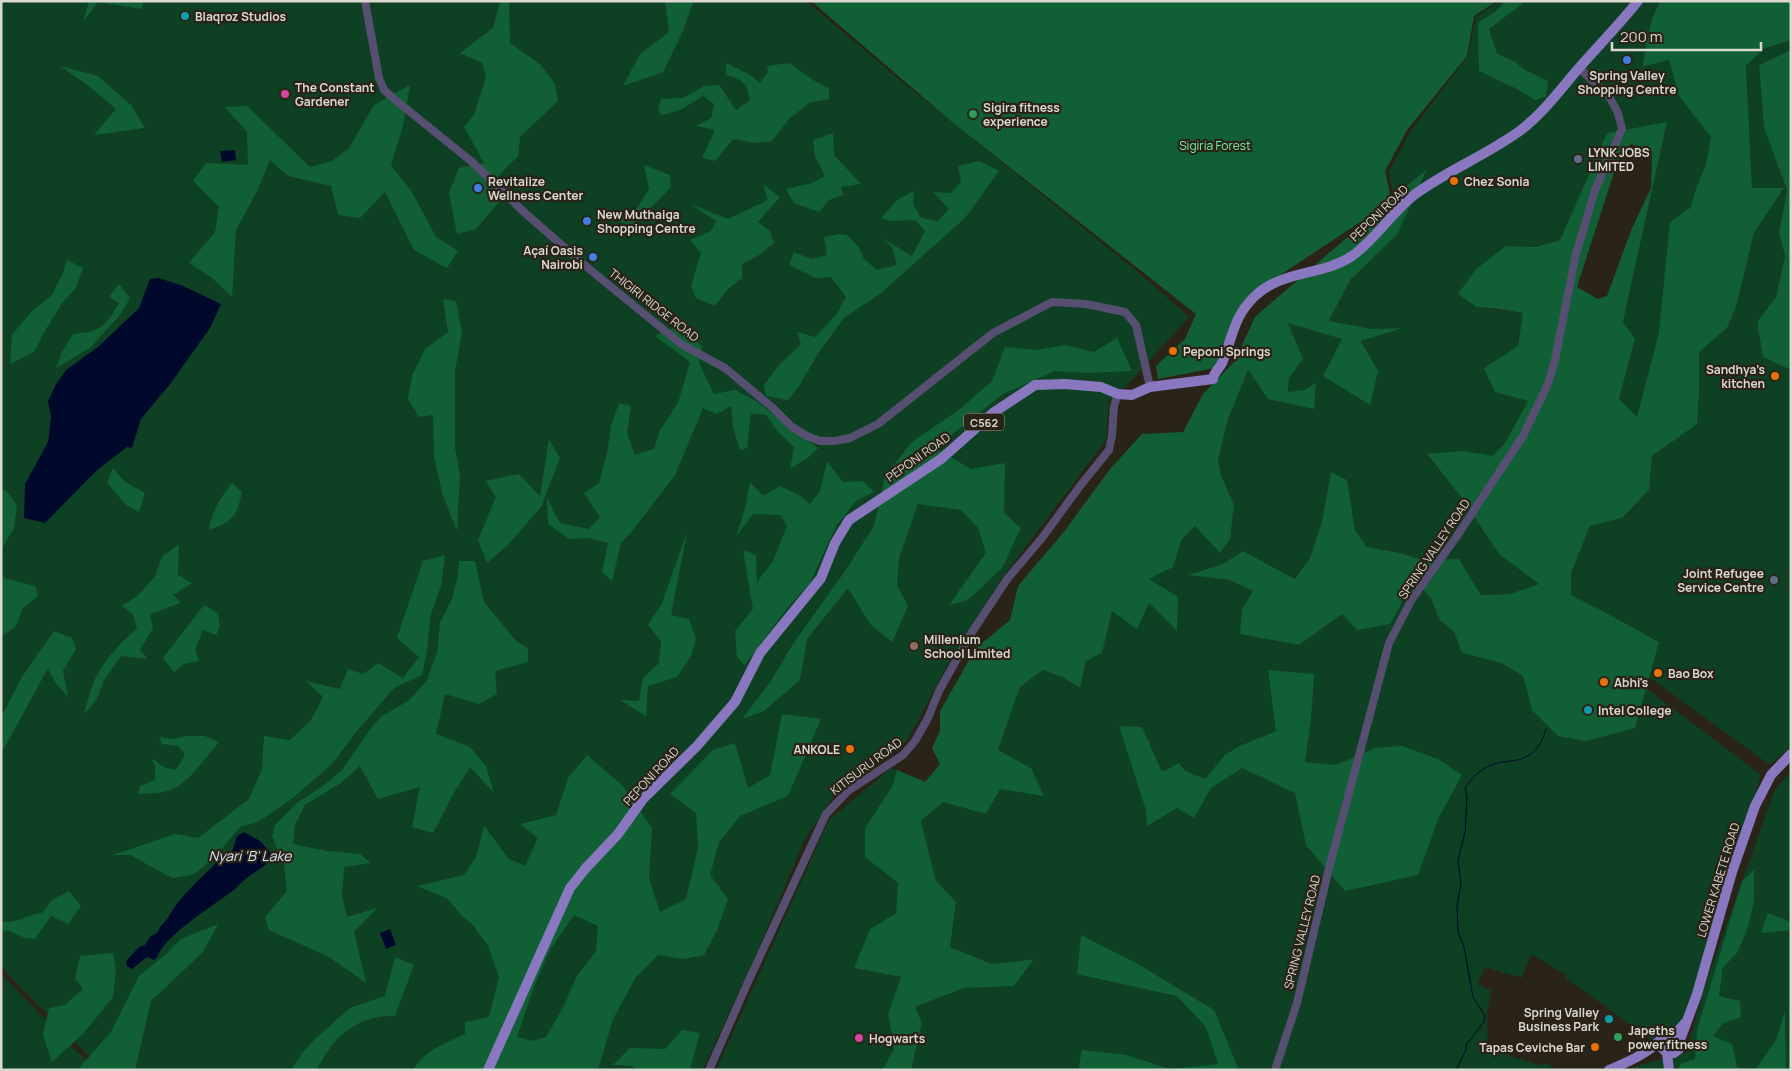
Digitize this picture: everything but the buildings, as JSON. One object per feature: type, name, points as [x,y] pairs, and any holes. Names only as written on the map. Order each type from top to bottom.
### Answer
[{"type":"main road","name":"PEPONI ROAD","points":[[488,1070],[570,888],[618,834],[644,799],[697,746],[735,702],[760,653],[821,578],[835,543],[848,520],[941,459],[998,409],[1035,385],[1065,384],[1101,387],[1118,394],[1136,394],[1150,387],[1213,379],[1214,373],[1225,356],[1237,320],[1256,295],[1280,279],[1331,266],[1351,256],[1371,240],[1412,197],[1435,180],[1490,150],[1530,123],[1638,1]]},
{"type":"main road","name":"LOWER KABETE ROAD","points":[[1676,1037],[1685,1022],[1697,994],[1732,872],[1755,806],[1771,775],[1791,754]]},
{"type":"main road","points":[[1609,1070],[1640,1054],[1651,1054],[1666,1049],[1679,1049],[1676,1037],[1667,1034],[1666,1049],[1671,1070]]},
{"type":"street","name":"THIGIRI RIDGE ROAD","points":[[366,1],[379,78],[384,90],[471,161],[525,213],[588,268],[681,344],[725,368],[773,408],[792,427],[807,436],[820,441],[835,441],[850,438],[878,424],[993,333],[1052,302],[1086,304],[1125,312],[1136,325],[1140,337],[1150,387]]},
{"type":"street","name":"SPRING VALLEY ROAD","points":[[1275,1070],[1296,1003],[1330,863],[1354,778],[1379,674],[1389,643],[1412,599],[1457,536],[1523,436],[1548,384],[1555,360],[1576,254],[1595,190],[1622,129],[1618,113],[1609,96],[1579,68]]},
{"type":"street","name":"KITISURU ROAD","points":[[709,1070],[826,814],[848,791],[903,755],[914,742],[928,718],[939,691],[972,632],[1008,578],[1042,538],[1075,492],[1109,450],[1114,406],[1118,394]]},
{"type":"green space","points":[[1,1],[806,1],[906,85],[1144,277],[1189,317],[1132,380],[1109,402],[1106,440],[1001,580],[948,664],[907,741],[833,797],[804,841],[761,943],[703,1070],[103,1070],[1,967]]},
{"type":"green space","points":[[89,1],[143,1],[142,9],[98,2],[83,22]]},
{"type":"green space","points":[[500,1],[509,1],[510,43],[540,64],[555,84],[558,101],[520,137],[518,156],[499,175],[499,202],[476,229],[457,234],[449,193],[459,168],[484,163],[464,127],[474,115],[486,77],[482,63],[460,53],[493,28]]},
{"type":"green space","points":[[665,1],[695,1],[663,72],[623,86],[640,54],[669,32]]},
{"type":"green space","name":"Sigiria Forest","points":[[811,1],[1497,1],[1474,16],[1467,56],[1407,130],[1385,171],[1391,199],[1427,169],[1397,235],[1350,280],[1329,321],[1372,329],[1402,328],[1361,341],[1378,371],[1370,405],[1323,376],[1342,339],[1288,323],[1303,359],[1289,378],[1288,392],[1304,390],[1316,383],[1314,409],[1268,399],[1248,370],[1228,419],[1218,460],[1221,475],[1234,505],[1230,539],[1220,553],[1195,526],[1182,539],[1173,567],[1149,579],[1178,597],[1177,631],[1149,603],[1137,629],[1112,611],[1102,653],[1086,661],[1080,688],[1064,678],[1043,670],[1020,687],[998,750],[1031,768],[1044,796],[1000,789],[986,814],[943,802],[921,821],[936,881],[956,902],[950,947],[992,964],[1034,959],[1014,986],[964,988],[915,1007],[922,1023],[911,1070],[882,1070],[894,1049],[888,1014],[901,977],[854,968],[870,929],[896,913],[898,883],[865,857],[865,828],[893,785],[897,770],[925,782],[940,764],[932,748],[940,731],[940,711],[976,648],[1010,620],[1018,586],[1063,533],[1110,469],[1142,434],[1183,432],[1203,394],[1234,362],[1255,317],[1380,209],[1253,293],[1223,356],[1215,368],[1158,379],[1156,366],[1185,339],[1196,314],[952,122]]},
{"type":"green space","points":[[1499,1],[1660,1],[1652,19],[1643,67],[1669,60],[1679,96],[1711,137],[1706,164],[1690,208],[1637,418],[1619,399],[1635,339],[1623,323],[1667,122],[1607,133],[1560,240],[1536,247],[1506,246],[1477,307],[1524,313],[1518,346],[1495,392],[1529,401],[1505,443],[1493,457],[1463,451],[1427,455],[1461,497],[1499,554],[1540,584],[1510,594],[1481,595],[1459,559],[1422,560],[1400,553],[1367,547],[1355,530],[1347,480],[1331,472],[1322,522],[1310,558],[1295,579],[1243,551],[1223,564],[1189,575],[1230,580],[1253,591],[1242,609],[1299,645],[1342,614],[1402,604],[1414,581],[1431,598],[1439,619],[1454,632],[1462,653],[1501,663],[1523,676],[1532,710],[1635,728],[1646,688],[1761,775],[1689,1017],[1652,1040],[1566,978],[1566,975],[1531,954],[1522,978],[1485,967],[1478,983],[1491,991],[1487,1014],[1488,1049],[1539,1065],[1548,1063],[1554,1070],[911,1070],[922,1023],[915,1007],[964,988],[1014,986],[1033,959],[992,964],[950,947],[956,902],[936,882],[921,821],[943,801],[986,814],[1000,788],[1031,768],[998,750],[1020,687],[1043,670],[1064,678],[1080,688],[1086,661],[1102,653],[1112,611],[1149,603],[1177,630],[1148,579],[1173,567],[1182,539],[1195,526],[1234,505],[1221,475],[1218,460],[1228,419],[1248,370],[1268,399],[1304,390],[1288,393],[1289,378],[1302,359],[1288,322],[1342,339],[1378,371],[1361,340],[1400,328],[1372,329],[1329,322],[1350,280],[1397,235],[1426,170],[1393,197],[1389,172],[1410,132],[1468,56],[1476,17]]},
{"type":"green space","points":[[1506,1],[1526,1],[1489,29],[1497,54],[1514,61],[1525,70],[1548,81],[1546,97],[1535,100],[1479,71],[1478,23],[1496,11]]},
{"type":"green space","points":[[1660,1],[1791,1],[1791,40],[1763,49],[1746,66],[1752,188],[1784,188],[1754,233],[1736,307],[1727,328],[1699,352],[1697,424],[1652,456],[1649,490],[1622,518],[1590,526],[1571,573],[1571,595],[1659,642],[1635,728],[1586,741],[1558,736],[1532,710],[1523,676],[1501,663],[1462,653],[1454,632],[1439,619],[1431,598],[1414,581],[1390,624],[1357,630],[1342,614],[1299,645],[1240,634],[1242,609],[1253,591],[1230,580],[1188,575],[1223,564],[1243,551],[1295,579],[1310,558],[1322,522],[1331,472],[1347,480],[1355,530],[1367,547],[1400,553],[1422,560],[1459,559],[1481,595],[1510,594],[1539,584],[1499,554],[1461,497],[1427,454],[1463,451],[1493,456],[1505,443],[1528,401],[1495,392],[1484,368],[1518,346],[1523,313],[1477,307],[1458,294],[1476,269],[1506,246],[1536,247],[1560,240],[1607,133],[1667,122],[1623,322],[1635,339],[1619,399],[1637,417],[1659,332],[1670,222],[1690,208],[1706,164],[1711,137],[1679,96],[1669,60],[1642,67],[1652,19]],"holes":[[[1631,144],[1652,151],[1651,188],[1632,228],[1607,296],[1598,299],[1577,287],[1618,160]]]},
{"type":"green space","points":[[1791,40],[1791,50],[1759,65],[1764,128],[1787,190],[1779,233],[1785,256],[1776,297],[1757,322],[1763,356],[1791,370],[1791,746],[1770,765],[1649,677],[1658,641],[1571,595],[1571,573],[1590,526],[1622,518],[1649,490],[1652,456],[1697,423],[1699,352],[1727,328],[1736,307],[1754,233],[1784,189],[1752,189],[1746,65],[1763,49]]},
{"type":"green space","points":[[1791,50],[1791,370],[1763,357],[1757,322],[1776,297],[1785,256],[1779,233],[1787,190],[1764,128],[1759,65]]},
{"type":"green space","points":[[726,63],[750,75],[760,83],[768,72],[767,66],[789,63],[813,80],[829,88],[829,99],[809,103],[789,119],[772,141],[756,143],[733,139],[715,161],[702,158],[715,130],[696,126],[711,118],[714,104],[703,96],[680,110],[662,115],[658,110],[661,99],[683,98],[704,86],[719,85],[736,110],[750,100],[749,94],[746,85],[736,78],[726,75]]},
{"type":"green space","points":[[60,66],[98,76],[131,105],[145,128],[94,135],[116,109],[86,84]]},
{"type":"green space","points":[[410,85],[403,126],[391,165],[412,192],[436,237],[458,251],[447,268],[414,250],[385,192],[360,218],[338,215],[331,186],[288,176],[270,160],[257,191],[236,230],[232,297],[211,277],[189,263],[215,232],[219,207],[193,181],[206,163],[248,165],[247,132],[225,107],[247,106],[310,167],[332,161],[349,148],[374,105]]},
{"type":"green space","points":[[833,133],[834,155],[861,184],[841,187],[843,195],[829,200],[819,212],[794,203],[786,189],[812,183],[825,176],[815,156],[813,140]]},
{"type":"green space","points":[[979,161],[999,171],[965,218],[881,293],[844,318],[788,400],[766,396],[764,385],[779,365],[801,344],[797,332],[815,337],[836,315],[846,297],[831,277],[815,278],[789,265],[794,252],[811,259],[827,255],[824,237],[839,234],[847,235],[858,246],[864,259],[877,270],[897,265],[892,247],[882,238],[912,256],[925,231],[915,220],[890,221],[881,218],[897,200],[914,191],[913,204],[921,218],[938,221],[949,209],[933,192],[951,193],[961,182],[958,166]]},
{"type":"green space","points":[[644,165],[670,175],[671,187],[633,226],[617,221],[637,208],[649,189]]},
{"type":"green space","points":[[763,184],[780,197],[758,222],[770,231],[774,243],[759,255],[742,264],[742,278],[728,289],[715,306],[696,298],[691,286],[701,253],[690,240],[711,231],[716,221],[690,204],[728,219],[768,200]]},
{"type":"green space","points":[[67,260],[83,268],[75,289],[63,302],[34,352],[10,364],[12,335],[31,312],[52,295]]},
{"type":"green space","points":[[119,284],[130,298],[121,314],[90,348],[56,368],[62,352],[73,334],[96,330],[110,318],[119,303],[109,297]]},
{"type":"green space","points":[[443,299],[456,301],[462,333],[455,371],[455,448],[460,475],[457,531],[443,496],[434,457],[433,415],[419,417],[408,399],[412,376],[425,349],[448,332]]},
{"type":"green space","points":[[677,326],[702,346],[699,363],[714,394],[735,390],[756,401],[818,448],[809,457],[790,469],[794,447],[778,432],[766,415],[751,413],[747,448],[740,450],[733,428],[731,406],[717,414],[703,408],[675,475],[621,543],[612,581],[602,572],[608,543],[588,538],[569,539],[548,524],[547,498],[560,523],[589,529],[600,517],[584,493],[599,483],[608,449],[611,425],[619,403],[631,406],[627,433],[635,455],[654,449],[660,430],[678,403],[690,362],[655,336]]},
{"type":"green space","points":[[1117,338],[1132,371],[1088,373],[1055,371],[1003,394],[935,448],[971,469],[1005,463],[1004,513],[1021,528],[1002,568],[968,600],[949,605],[986,553],[978,528],[961,510],[918,504],[899,558],[897,585],[908,606],[892,642],[870,624],[848,588],[807,639],[800,680],[764,711],[742,719],[771,681],[793,644],[843,574],[874,526],[885,476],[912,442],[960,409],[992,381],[1005,347],[1037,350],[1066,345],[1094,352]]},
{"type":"green space","points":[[549,439],[560,458],[541,507],[507,546],[487,563],[478,540],[496,497],[485,481],[519,474],[540,496]]},
{"type":"green space","points":[[827,461],[843,482],[863,481],[874,492],[856,501],[836,526],[810,583],[785,611],[745,665],[737,657],[735,631],[753,609],[743,550],[756,555],[757,582],[773,561],[787,526],[781,515],[753,514],[736,536],[745,509],[750,482],[763,496],[780,486],[799,495],[810,504],[820,491]]},
{"type":"green space","points":[[113,468],[125,482],[145,493],[139,512],[126,505],[107,483]]},
{"type":"green space","points":[[232,483],[242,492],[236,512],[229,521],[209,530],[217,505]]},
{"type":"green space","points":[[1,489],[7,491],[17,506],[14,528],[1,550]]},
{"type":"green space","points":[[687,532],[671,615],[689,619],[696,639],[691,656],[677,677],[648,686],[646,716],[620,700],[639,701],[643,678],[659,663],[661,641],[648,625],[662,603]]},
{"type":"green space","points":[[179,544],[178,575],[192,583],[173,595],[181,603],[150,614],[153,628],[140,650],[148,659],[121,656],[104,680],[97,699],[84,714],[96,677],[106,661],[124,640],[137,629],[133,614],[121,606],[136,597],[154,578],[162,557]]},
{"type":"green space","points":[[445,555],[441,586],[431,614],[422,675],[394,688],[353,736],[333,763],[293,798],[258,822],[240,827],[213,859],[193,875],[172,878],[130,855],[113,855],[175,834],[198,838],[249,799],[262,769],[264,736],[290,740],[311,720],[323,697],[306,681],[340,689],[348,669],[363,674],[378,663],[403,678],[419,657],[397,638],[423,561]]},
{"type":"green space","points":[[459,561],[475,561],[484,602],[517,642],[528,648],[528,662],[495,671],[497,694],[479,704],[445,694],[436,734],[470,747],[486,766],[494,793],[470,767],[433,833],[412,827],[420,787],[378,799],[360,766],[341,783],[305,805],[295,825],[293,844],[327,851],[360,854],[371,863],[344,867],[342,896],[347,917],[377,908],[354,932],[366,983],[329,957],[269,930],[265,917],[287,891],[284,865],[272,836],[275,825],[298,802],[323,786],[342,770],[371,728],[382,716],[408,701],[426,682],[437,653],[440,623],[452,599],[458,575]]},
{"type":"green space","points":[[1,575],[7,579],[35,586],[38,596],[23,608],[15,627],[1,637]]},
{"type":"green space","points":[[204,605],[218,613],[220,627],[216,635],[203,630],[195,650],[199,661],[184,664],[174,672],[163,658]]},
{"type":"green space","points":[[54,631],[72,638],[76,649],[63,671],[68,697],[55,682],[48,668],[1,754],[1,717],[22,677]]},
{"type":"green space","points":[[1268,670],[1314,674],[1311,720],[1305,762],[1336,765],[1375,748],[1402,746],[1438,759],[1462,775],[1438,819],[1418,875],[1345,891],[1306,845],[1295,793],[1242,768],[1211,788],[1194,818],[1177,808],[1147,826],[1146,810],[1119,726],[1142,727],[1162,772],[1179,763],[1185,771],[1205,779],[1225,755],[1240,746],[1276,731]]},
{"type":"green space","points":[[782,714],[821,719],[788,796],[740,816],[719,842],[710,875],[728,899],[717,930],[704,955],[684,959],[658,955],[636,977],[613,1019],[598,1070],[413,1070],[417,1063],[429,1053],[465,1034],[465,1022],[489,1017],[499,977],[488,946],[472,924],[462,916],[448,899],[417,886],[464,875],[476,857],[484,826],[509,859],[525,866],[538,838],[520,824],[556,815],[568,778],[587,755],[622,785],[652,828],[649,878],[660,912],[686,899],[698,848],[696,813],[670,794],[713,750],[735,743],[748,788],[770,775]],"holes":[[[574,915],[598,926],[596,951],[577,976],[562,1009],[546,1037],[533,1041],[517,1037],[535,984],[550,950]]]},
{"type":"green space","points":[[188,736],[205,736],[219,742],[198,768],[179,786],[165,792],[138,794],[140,786],[155,780],[155,766],[151,758],[164,767],[176,770],[185,754],[178,746],[162,744],[159,737],[172,739]]},
{"type":"green space","points":[[891,768],[897,770],[893,785],[865,828],[898,883],[896,913],[870,929],[854,968],[901,977],[888,1014],[894,1049],[882,1070],[716,1070],[829,820]]},
{"type":"green space","points":[[1791,772],[1791,1070],[1630,1070],[1637,1066],[1687,1052],[1703,991],[1775,789]]},
{"type":"green space","points":[[1754,870],[1754,901],[1748,927],[1737,953],[1723,967],[1719,996],[1740,1001],[1741,1017],[1722,1024],[1713,1036],[1732,1044],[1737,1067],[1753,1070],[1679,1070],[1680,1064],[1695,1059],[1697,1030],[1742,881]]},
{"type":"green space","points":[[69,891],[81,906],[68,924],[51,916],[35,939],[25,938],[7,930],[1,933],[1,921],[12,922],[42,913],[52,900]]},
{"type":"green space","points":[[1768,913],[1791,922],[1791,930],[1761,933]]},
{"type":"green space","points":[[218,924],[203,952],[151,1001],[135,1070],[77,1070],[111,1032],[139,976],[181,939]]},
{"type":"green space","points":[[1081,935],[1136,963],[1214,1010],[1239,1070],[1078,1070],[1082,1050],[1126,1055],[1170,1069],[1218,1064],[1206,1027],[1177,996],[1077,974]]},
{"type":"green space","points":[[113,953],[116,971],[113,997],[83,1034],[52,1062],[43,1035],[49,1008],[65,1005],[83,989],[75,979],[80,956]]},
{"type":"green space","points":[[395,957],[414,965],[395,1016],[369,1019],[347,1030],[330,1048],[317,1070],[291,1070],[303,1052],[316,1038],[350,1008],[385,996]]},
{"type":"green space","points":[[1,974],[95,1070],[1,1070]]},
{"type":"green space","points":[[1785,1011],[1786,1070],[1755,1070],[1776,1040]]},
{"type":"green space","points":[[682,1030],[700,1033],[690,1070],[635,1070],[632,1066],[613,1065],[630,1048],[665,1049]]},
{"type":"water","points":[[235,150],[236,160],[222,162],[220,151]]},
{"type":"water","points":[[159,278],[183,286],[221,304],[210,328],[171,383],[141,419],[132,448],[127,447],[96,471],[45,523],[24,518],[25,484],[48,442],[51,417],[48,401],[56,384],[66,370],[98,347],[139,308],[150,279]]},
{"type":"water","name":"Nyari 'B' Lake","points":[[244,832],[260,841],[272,854],[268,862],[180,930],[161,949],[156,959],[147,957],[132,969],[127,966],[126,961],[139,947],[145,945],[150,937],[158,932],[179,901],[191,888],[217,862],[231,853],[237,836]]},
{"type":"water","points":[[390,929],[396,945],[386,949],[380,933]]},
{"type":"waterway","points":[[1456,1070],[1466,1050],[1466,1045],[1484,1022],[1485,1016],[1473,997],[1464,947],[1458,932],[1457,906],[1461,883],[1458,861],[1465,832],[1467,798],[1465,788],[1484,769],[1530,755],[1538,747],[1546,729]]},
{"type":"place","name":"Blaqroz Studios","points":[[185,16]]},
{"type":"place","name":"Spring Valley Shopping Centre","points":[[1627,60]]},
{"type":"place","name":"The Constant Gardener","points":[[285,94]]},
{"type":"place","name":"Sigira fitness experience","points":[[973,114]]},
{"type":"place","name":"LYNK JOBS LIMITED","points":[[1578,159]]},
{"type":"place","name":"Chez Sonia","points":[[1454,181]]},
{"type":"place","name":"Revitalize Wellness Center","points":[[478,188]]},
{"type":"place","name":"New Muthaiga Shopping Centre","points":[[587,221]]},
{"type":"place","name":"Açaí Oasis Nairobi","points":[[593,257]]},
{"type":"place","name":"Peponi Springs","points":[[1173,351]]},
{"type":"place","name":"Sandhya’s kitchen","points":[[1775,376]]},
{"type":"place","name":"Joint Refugee Service Centre","points":[[1774,580]]},
{"type":"place","name":"Millenium School Limited","points":[[914,646]]},
{"type":"place","name":"Bao Box","points":[[1658,673]]},
{"type":"place","name":"Abhi's","points":[[1604,682]]},
{"type":"place","name":"Intel College","points":[[1588,710]]},
{"type":"place","name":"ANKOLE","points":[[850,749]]},
{"type":"place","name":"Spring Valley Business Park","points":[[1609,1019]]},
{"type":"place","name":"Japeths power fitness","points":[[1618,1037]]},
{"type":"place","name":"Hogwarts","points":[[859,1038]]},
{"type":"place","name":"Tapas Ceviche Bar","points":[[1595,1047]]}]
